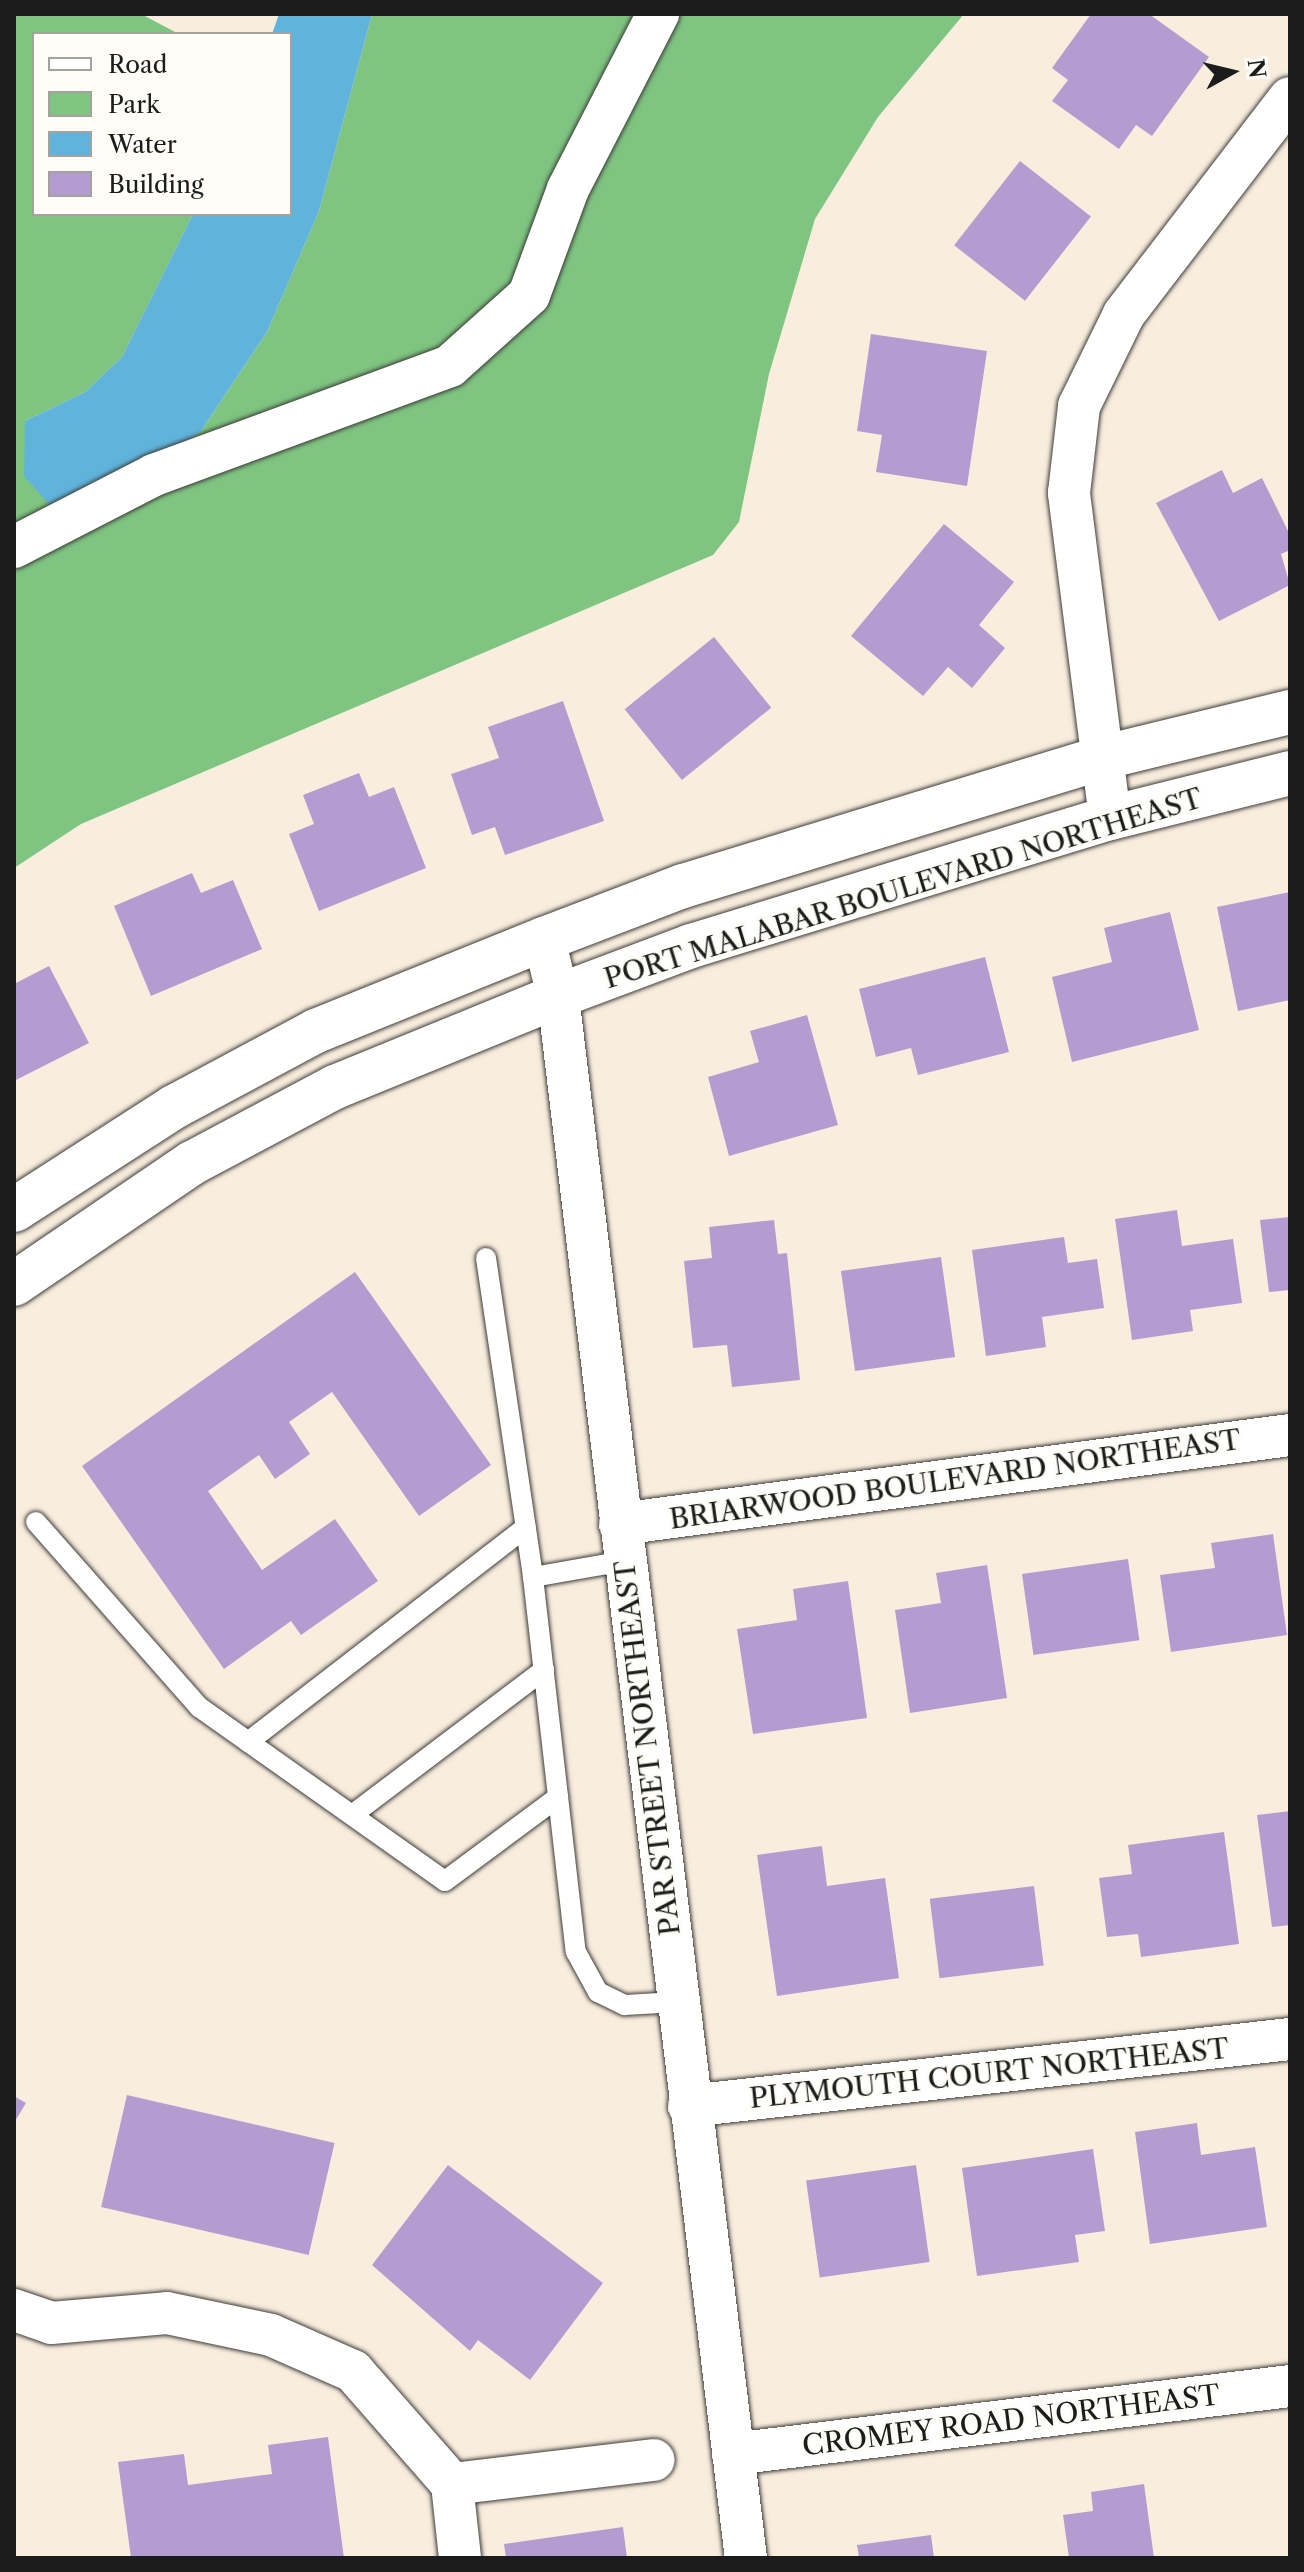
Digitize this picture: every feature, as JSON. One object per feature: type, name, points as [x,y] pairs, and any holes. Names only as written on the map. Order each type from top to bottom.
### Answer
[{"type":"street","points":[[14,547],[154,475],[450,366],[529,295],[568,189],[658,14]]},
{"type":"street","points":[[1110,818],[1069,493],[1079,406],[1124,314],[1290,98]]},
{"type":"street","points":[[14,1210],[174,1107],[316,1031],[544,939],[683,886],[1101,758],[1290,712]]},
{"type":"street","name":"PORT MALABAR BOULEVARD NORTHEAST","points":[[14,1284],[192,1163],[309,1101],[558,996],[691,946],[1110,818],[1290,773]]},
{"type":"street","name":"PAR STREET NORTHEAST","points":[[544,939],[558,996],[689,2106],[746,2558]]},
{"type":"street","name":"BRIARWOOD BOULEVARD NORTHEAST","points":[[622,1542],[1290,1435]]},
{"type":"street","name":"PLYMOUTH COURT NORTHEAST","points":[[689,2106],[1290,2039]]},
{"type":"street","points":[[14,2310],[51,2323],[167,2313],[271,2335],[353,2371],[452,2484],[460,2558]]},
{"type":"street","name":"CROMEY ROAD NORTHEAST","points":[[733,2454],[1290,2386]]},
{"type":"street","points":[[452,2484],[654,2460]]},
{"type":"lane","points":[[486,1258],[533,1577],[576,1952],[598,1992],[625,2005],[677,2002]]},
{"type":"lane","points":[[36,1522],[199,1707],[445,1881],[558,1797]]},
{"type":"lane","points":[[248,1742],[526,1527]]},
{"type":"lane","points":[[533,1577],[622,1542]]},
{"type":"lane","points":[[352,1815],[544,1670]]},
{"type":"green space","points":[[14,14],[141,14],[175,32],[32,32],[32,216],[192,216],[122,357],[85,392],[25,421],[201,431],[267,332],[319,211],[372,14],[964,14],[878,117],[815,219],[769,374],[739,522],[713,555],[81,824],[14,868]]},
{"type":"water","points":[[279,14],[372,14],[319,211],[267,332],[201,431],[123,488],[54,510],[24,476],[25,421],[85,392],[122,357],[192,216],[292,216],[292,32],[273,32]]},
{"type":"building","points":[[1091,14],[1149,14],[1209,57],[1152,136],[1136,125],[1119,149],[1052,101],[1068,80],[1052,68]]},
{"type":"building","points":[[1020,161],[1091,216],[1025,301],[954,245]]},
{"type":"building","points":[[871,334],[987,351],[967,486],[876,472],[882,435],[857,431]]},
{"type":"building","points":[[1222,470],[1233,493],[1262,478],[1290,535],[1290,550],[1281,554],[1290,585],[1219,621],[1156,503]]},
{"type":"building","points":[[944,524],[1014,582],[979,625],[1005,648],[972,688],[948,667],[923,696],[851,636]]},
{"type":"building","points":[[714,637],[771,708],[682,780],[625,709]]},
{"type":"building","points":[[563,701],[604,821],[505,855],[495,827],[472,835],[451,774],[499,758],[488,727]]},
{"type":"building","points":[[359,773],[369,797],[394,787],[426,868],[319,911],[289,834],[314,824],[303,795]]},
{"type":"building","points":[[192,873],[201,893],[233,880],[262,949],[151,996],[114,906]]},
{"type":"building","points":[[1290,892],[1290,1000],[1238,1011],[1217,907]]},
{"type":"building","points":[[1170,912],[1199,1030],[1072,1062],[1052,977],[1112,962],[1104,928]]},
{"type":"building","points":[[985,957],[1009,1052],[918,1075],[911,1048],[876,1057],[859,989]]},
{"type":"building","points":[[49,966],[89,1043],[14,1081],[14,984]]},
{"type":"building","points":[[807,1015],[838,1125],[729,1156],[708,1077],[759,1062],[750,1031]]},
{"type":"building","points":[[1177,1210],[1182,1246],[1233,1239],[1242,1303],[1190,1310],[1193,1331],[1132,1340],[1115,1219]]},
{"type":"building","points":[[1290,1217],[1290,1290],[1269,1292],[1260,1220]]},
{"type":"building","points":[[774,1220],[778,1254],[787,1253],[800,1380],[732,1387],[727,1345],[693,1348],[684,1261],[712,1258],[709,1227]]},
{"type":"building","points":[[1064,1237],[1068,1263],[1097,1259],[1104,1308],[1042,1317],[1046,1347],[986,1356],[972,1250]]},
{"type":"building","points":[[941,1257],[955,1357],[855,1371],[841,1271]]},
{"type":"building","points":[[355,1272],[491,1465],[419,1516],[332,1392],[289,1422],[310,1454],[275,1479],[259,1455],[208,1491],[262,1570],[335,1519],[378,1581],[301,1635],[291,1621],[224,1669],[82,1466]]},
{"type":"building","points":[[1273,1534],[1287,1635],[1171,1652],[1160,1575],[1215,1568],[1211,1543]]},
{"type":"building","points":[[1128,1559],[1139,1640],[1033,1655],[1022,1574]]},
{"type":"building","points":[[987,1565],[1007,1698],[910,1713],[895,1610],[941,1603],[936,1573]]},
{"type":"building","points":[[848,1581],[867,1718],[753,1734],[737,1629],[797,1620],[793,1589]]},
{"type":"building","points":[[1290,1811],[1290,1925],[1272,1927],[1257,1815]]},
{"type":"building","points":[[1224,1832],[1239,1944],[1141,1957],[1138,1934],[1107,1937],[1099,1878],[1132,1874],[1128,1845]]},
{"type":"building","points":[[822,1846],[827,1886],[885,1878],[899,1978],[777,1996],[757,1855]]},
{"type":"building","points":[[1034,1886],[1044,1965],[940,1978],[930,1899]]},
{"type":"building","points":[[127,2095],[335,2143],[309,2255],[101,2207]]},
{"type":"building","points":[[14,2096],[26,2103],[14,2123]]},
{"type":"building","points":[[1197,2123],[1201,2155],[1255,2147],[1267,2227],[1150,2244],[1135,2132]]},
{"type":"building","points":[[1093,2149],[1105,2231],[1075,2235],[1079,2262],[977,2276],[962,2168]]},
{"type":"building","points":[[448,2165],[603,2283],[530,2380],[478,2340],[470,2351],[372,2265]]},
{"type":"building","points":[[916,2165],[930,2262],[820,2277],[806,2180]]},
{"type":"building","points":[[328,2437],[344,2558],[131,2558],[118,2462],[184,2454],[188,2485],[272,2474],[268,2445]]},
{"type":"building","points":[[1144,2484],[1154,2558],[1069,2558],[1063,2515],[1093,2511],[1091,2492]]},
{"type":"building","points":[[623,2527],[627,2558],[506,2558],[504,2544]]},
{"type":"building","points":[[931,2535],[934,2558],[859,2558],[857,2545]]}]
